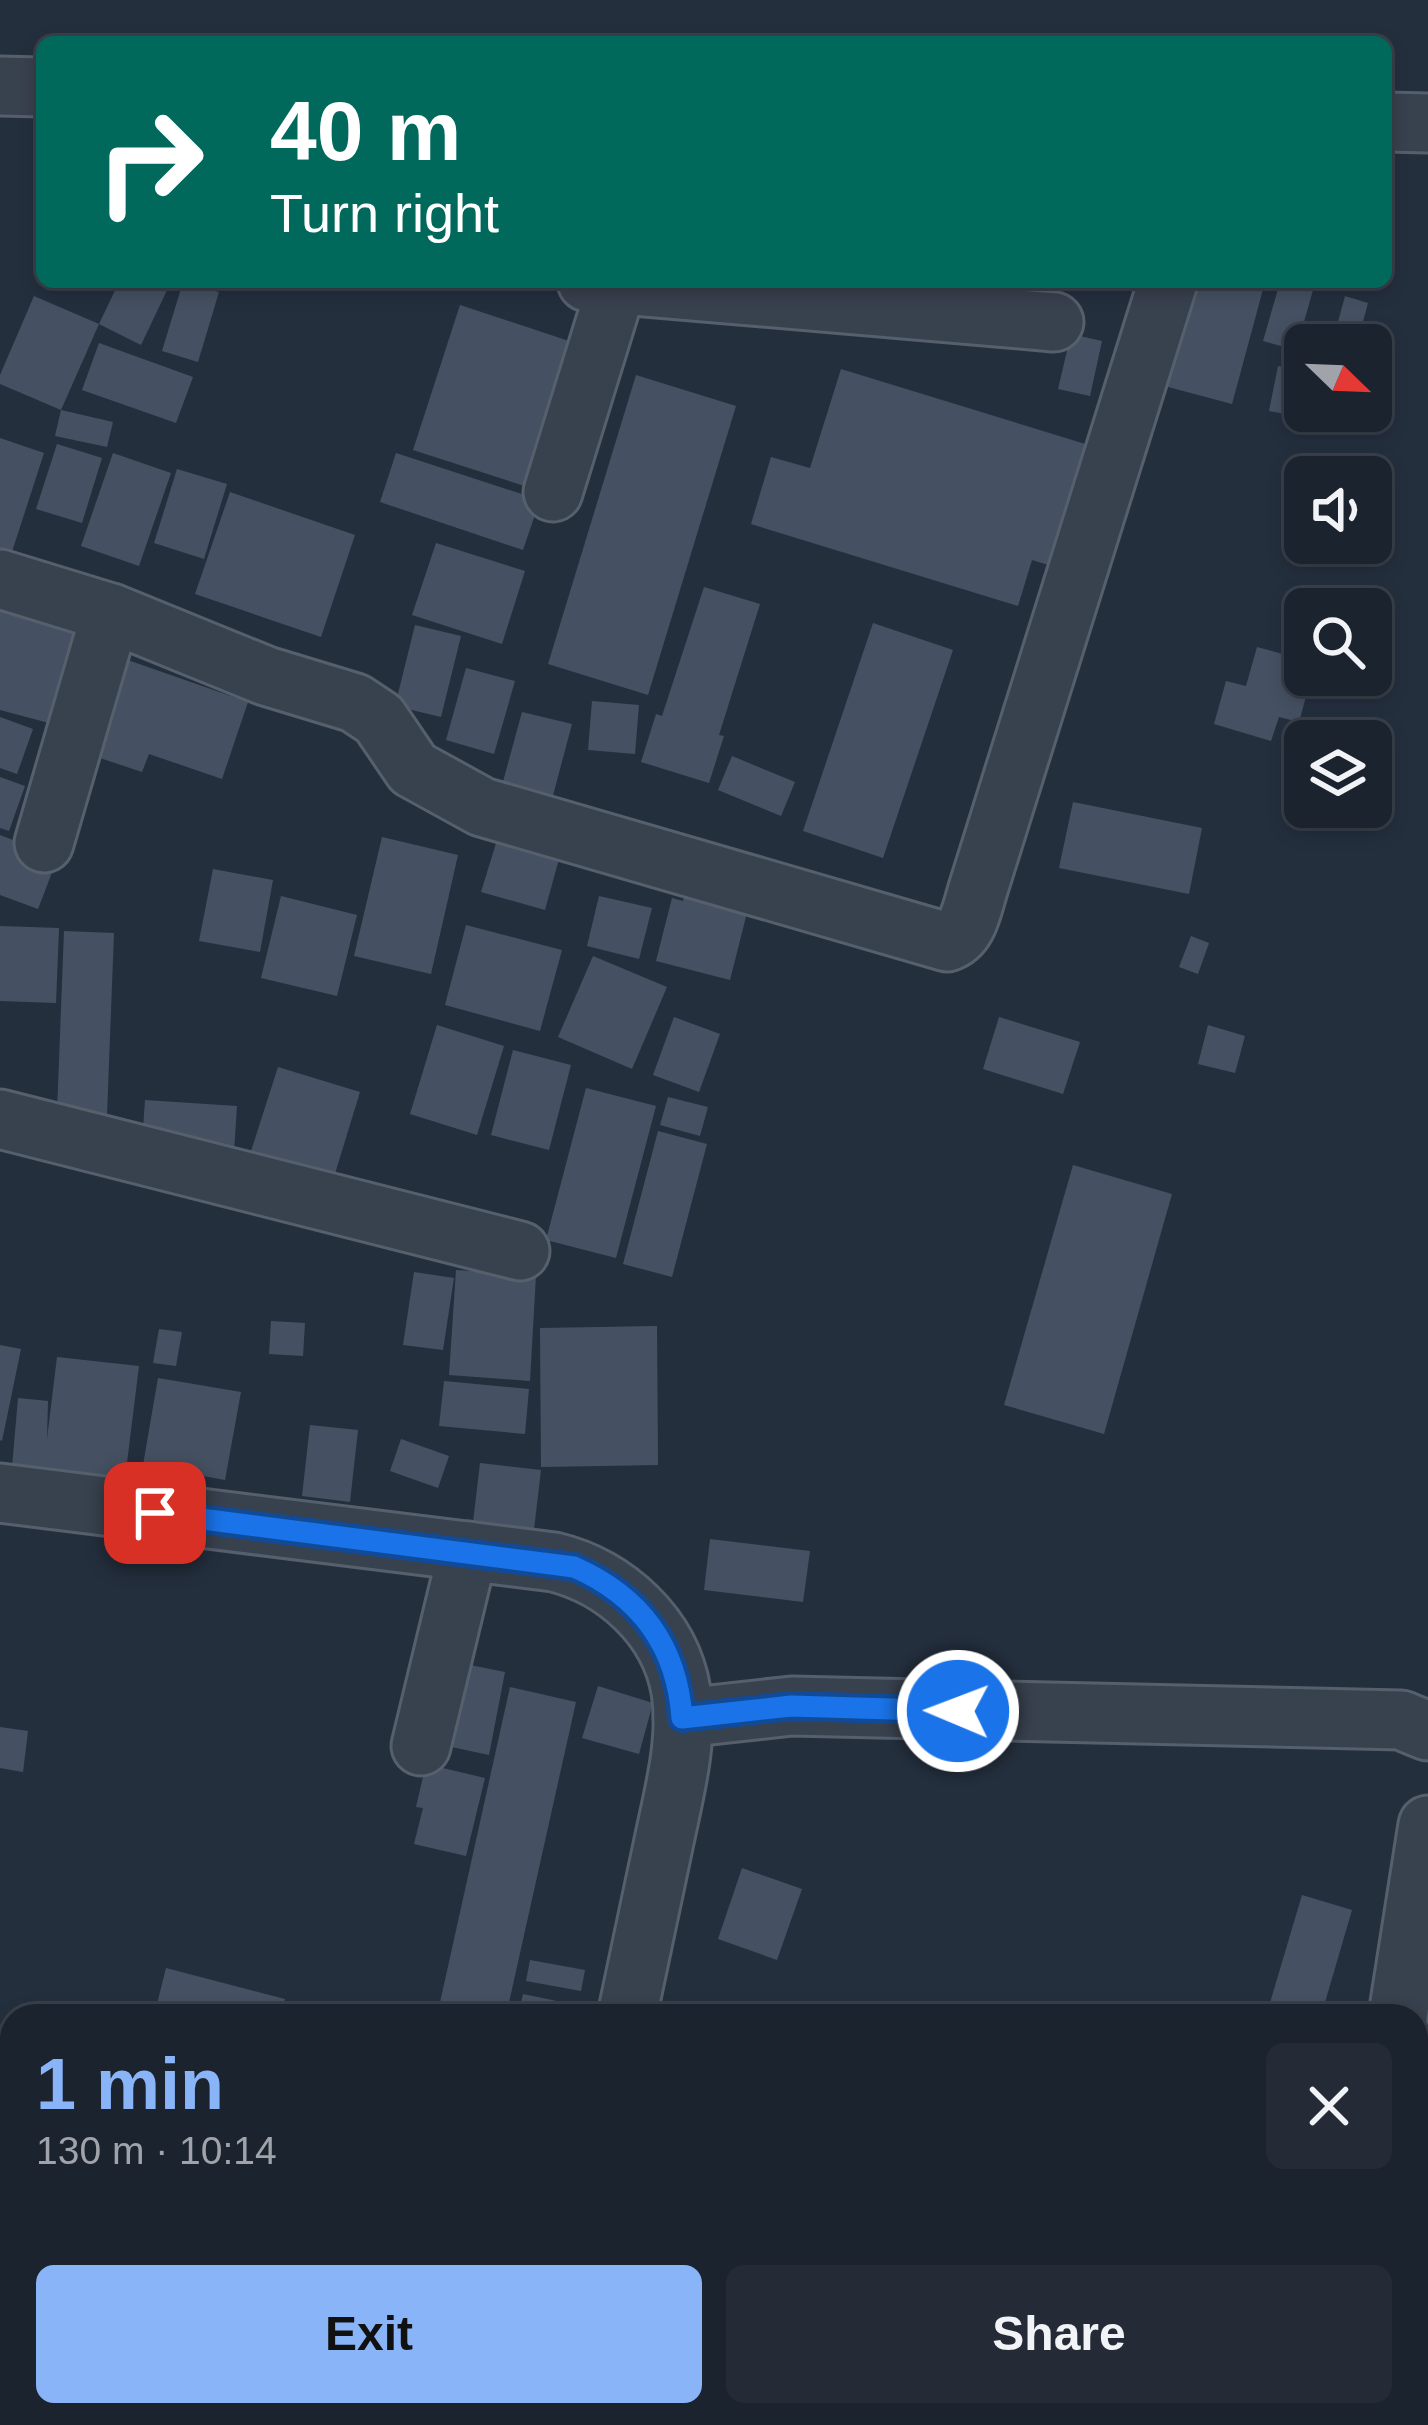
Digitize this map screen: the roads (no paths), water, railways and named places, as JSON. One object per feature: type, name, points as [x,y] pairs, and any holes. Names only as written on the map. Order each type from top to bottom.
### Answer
[{"type":"street","points":[[0,86],[36,87]]},
{"type":"street","points":[[1392,122],[1428,123]]},
{"type":"street","points":[[553,492],[601,288]]},
{"type":"street","points":[[650,288],[1054,322]]},
{"type":"street","points":[[0,579],[111,614],[266,676],[355,703],[379,719],[413,769],[482,807],[947,942],[965,928],[1166,288]]},
{"type":"street","points":[[44,843],[111,614]]},
{"type":"street","points":[[0,1119],[520,1251]]},
{"type":"street","points":[[0,1493],[574,1567],[634,1602],[669,1655],[680,1689],[682,1718],[675,1787],[630,2004]]},
{"type":"street","points":[[422,1746],[468,1551]]},
{"type":"street","points":[[682,1718],[791,1706],[1401,1720],[1428,1731]]},
{"type":"street","points":[[1400,2004],[1428,1825]]}]
